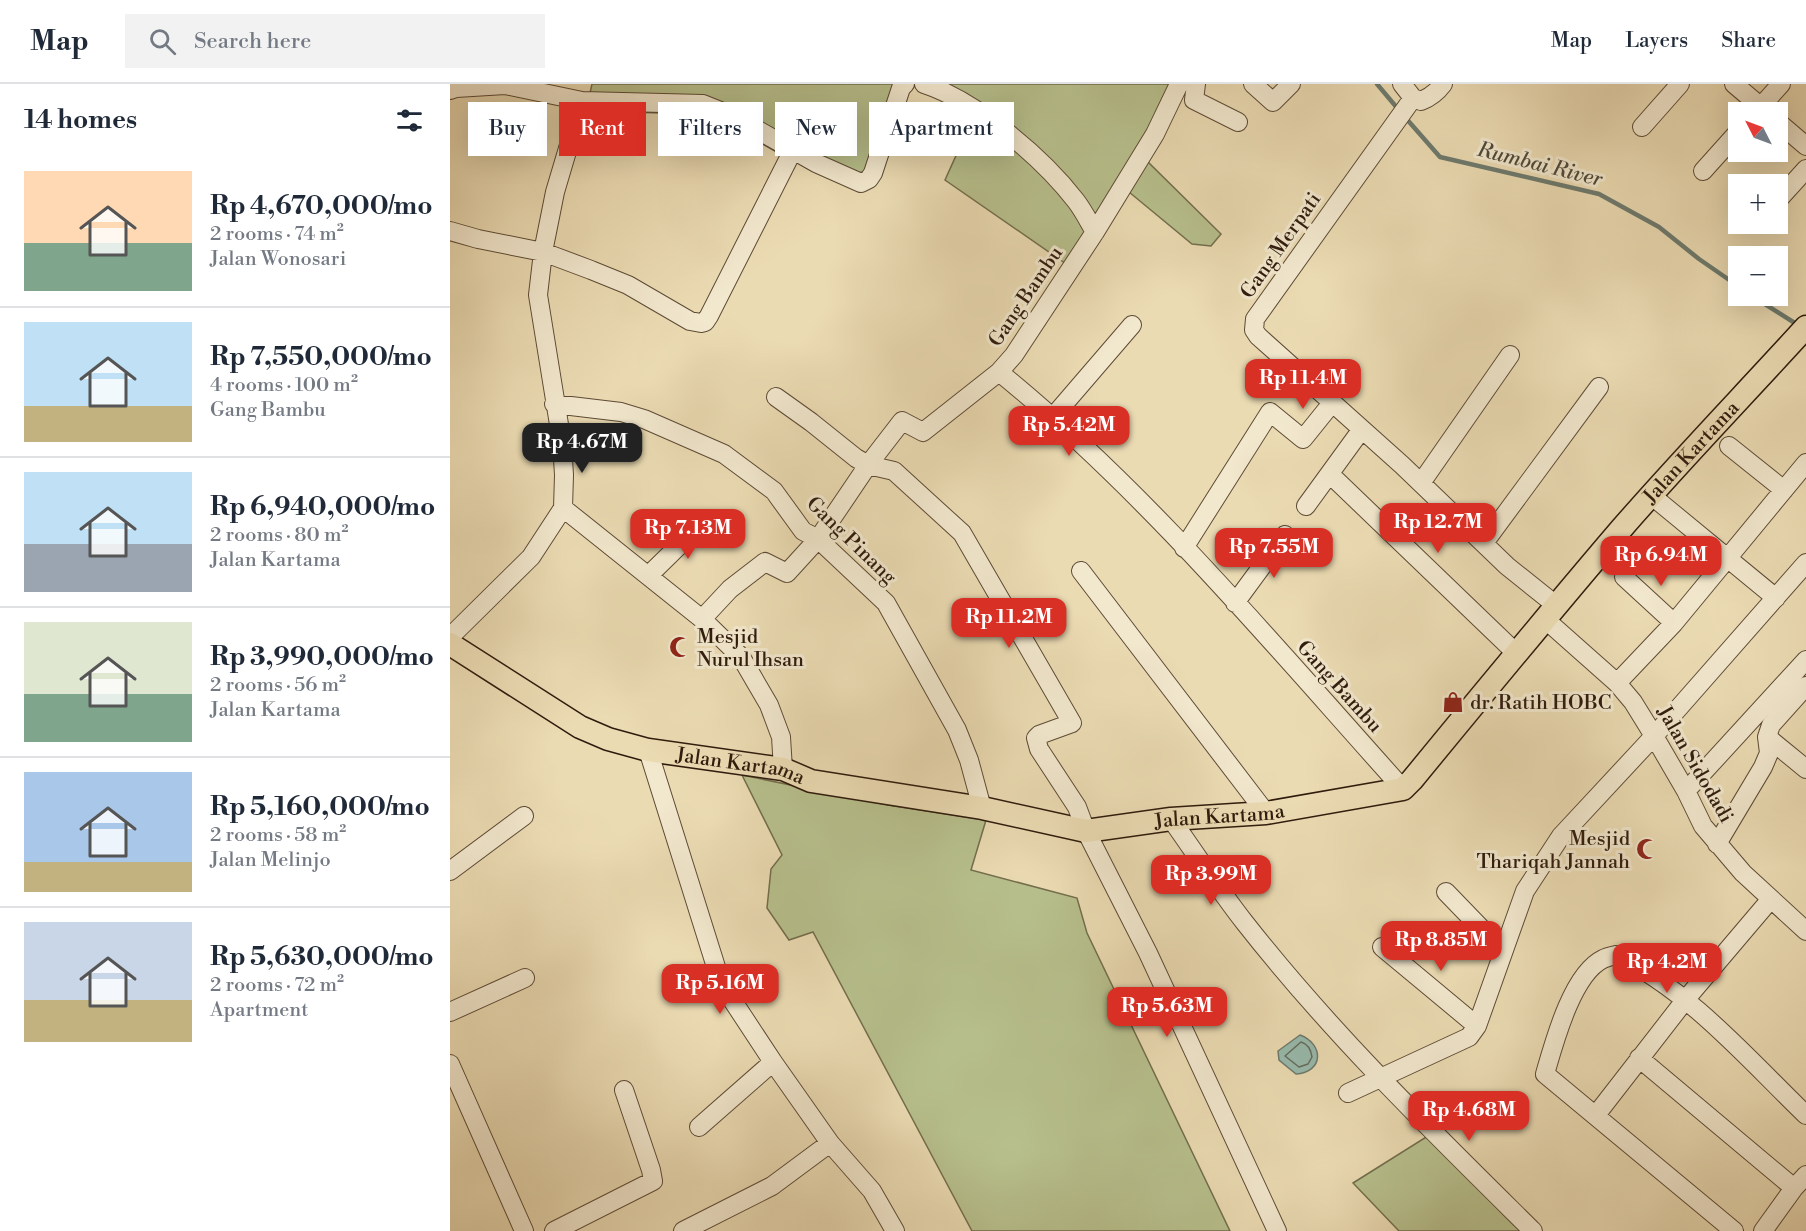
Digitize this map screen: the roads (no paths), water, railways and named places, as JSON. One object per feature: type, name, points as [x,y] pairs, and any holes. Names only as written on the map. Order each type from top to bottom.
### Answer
[{"type":"main road","name":"Jalan Kartama","points":[[451,645],[580,727],[608,739],[648,750],[783,769],[811,781],[982,808],[1086,831],[1171,819],[1266,813],[1403,789],[1413,780],[1593,562],[1806,327]]},
{"type":"street","points":[[804,156],[861,183],[869,179],[901,88],[905,84]]},
{"type":"street","points":[[924,84],[943,90],[981,114],[1038,159],[1076,201],[1095,232]]},
{"type":"street","name":"Gang Bambu","points":[[1179,84],[1155,134],[1095,232],[1014,355],[999,372],[1110,471],[1235,603],[1403,789]]},
{"type":"street","points":[[1196,84],[1194,100],[1238,122]]},
{"type":"street","points":[[1253,84],[1273,102],[1291,84]]},
{"type":"street","points":[[1405,101],[1421,101],[1429,98],[1443,84]]},
{"type":"street","points":[[1642,127],[1680,84]]},
{"type":"street","points":[[1734,84],[1752,102]]},
{"type":"street","points":[[1768,102],[1781,84]]},
{"type":"street","points":[[450,90],[505,85],[582,100],[703,104],[733,116],[775,139]]},
{"type":"street","points":[[451,645],[531,557],[563,508],[562,443],[538,295],[543,252],[555,192],[582,100]]},
{"type":"street","name":"Gang Merpati","points":[[1405,101],[1255,319],[1254,330],[1421,483],[1552,613]]},
{"type":"street","points":[[1788,131],[1806,147]]},
{"type":"street","points":[[1703,171],[1728,143]]},
{"type":"street","points":[[450,231],[543,252],[628,285],[690,321],[701,323],[705,322],[791,156]]},
{"type":"street","points":[[1788,189],[1806,169]]},
{"type":"street","points":[[1052,418],[1132,325]]},
{"type":"street","points":[[1421,483],[1510,355]]},
{"type":"street","points":[[702,619],[730,589],[765,562],[787,573],[818,540],[868,465],[902,421],[923,432],[999,372]]},
{"type":"street","points":[[1484,543],[1599,387]]},
{"type":"street","points":[[776,398],[812,422],[856,458],[868,465],[894,471],[962,533],[1072,723],[1036,738],[1039,749],[1077,807],[1086,831],[1148,953],[1277,1231]]},
{"type":"street","points":[[1184,548],[1270,412],[1303,439],[1332,403]]},
{"type":"street","name":"Gang Pinang","points":[[554,404],[621,412],[644,419],[724,454],[774,491],[798,525],[818,540],[886,603],[957,730],[969,760],[982,808]]},
{"type":"street","points":[[1306,506],[1362,429]]},
{"type":"street","points":[[1729,446],[1784,490]]},
{"type":"street","points":[[1617,683],[1674,624],[1806,463]]},
{"type":"street","points":[[1336,480],[1516,653]]},
{"type":"street","points":[[1652,496],[1776,598]]},
{"type":"street","points":[[563,508],[702,619],[741,657],[769,705],[781,737],[783,769]]},
{"type":"street","points":[[648,576],[705,520]]},
{"type":"street","points":[[1235,603],[1285,535]]},
{"type":"street","points":[[1348,1093],[1465,1041],[1469,1037],[1477,1026],[1525,891],[1562,836],[1776,598],[1799,584],[1806,562]]},
{"type":"street","points":[[1081,571],[1266,813]]},
{"type":"street","points":[[1624,577],[1674,624]]},
{"type":"street","name":"Jalan Sidodadi","points":[[1552,613],[1633,702],[1686,791],[1703,826],[1717,844],[1770,900],[1805,927]]},
{"type":"street","points":[[1686,791],[1806,660]]},
{"type":"street","points":[[1717,844],[1763,768],[1769,753],[1767,737],[1771,725],[1805,687]]},
{"type":"street","points":[[1767,737],[1806,769]]},
{"type":"street","points":[[648,750],[721,983],[830,1143],[872,1191],[895,1231]]},
{"type":"street","points":[[450,871],[524,816]]},
{"type":"street","points":[[1171,819],[1244,922],[1282,968],[1379,1078],[1533,1231]]},
{"type":"street","points":[[1446,892],[1503,951]]},
{"type":"street","points":[[1596,1115],[1686,999],[1770,900]]},
{"type":"street","points":[[1382,947],[1477,1026]]},
{"type":"street","points":[[1734,1231],[1545,1074],[1562,1020],[1578,985],[1602,959],[1616,955],[1634,964],[1686,999],[1806,1115]]},
{"type":"street","points":[[450,1012],[525,978]]},
{"type":"street","points":[[1640,1058],[1800,1182],[1763,1231]]},
{"type":"street","points":[[699,1126],[773,1062]]},
{"type":"street","points":[[450,1064],[458,1103],[524,1231]]},
{"type":"street","points":[[554,1231],[653,1181],[624,1090]]},
{"type":"street","points":[[683,1231],[772,1186],[830,1143]]},
{"type":"water","points":[[1300,1035],[1313,1045],[1317,1051],[1317,1057],[1312,1068],[1296,1074],[1279,1060],[1278,1051]]},
{"type":"waterway","name":"Rumbai River","points":[[1377,84],[1398,109]]},
{"type":"waterway","name":"Rumbai River","points":[[1404,116],[1440,157],[1599,194],[1659,227],[1728,279]]},
{"type":"waterway","name":"Rumbai River","points":[[1768,306],[1798,325]]},
{"type":"place","name":"Mesjid Nurul Ihsan","points":[[680,647]]},
{"type":"place","name":"dr. Ratih HOBC","points":[[1453,702]]},
{"type":"place","name":"Mesjid Thariqah Jannah","points":[[1647,849]]}]
